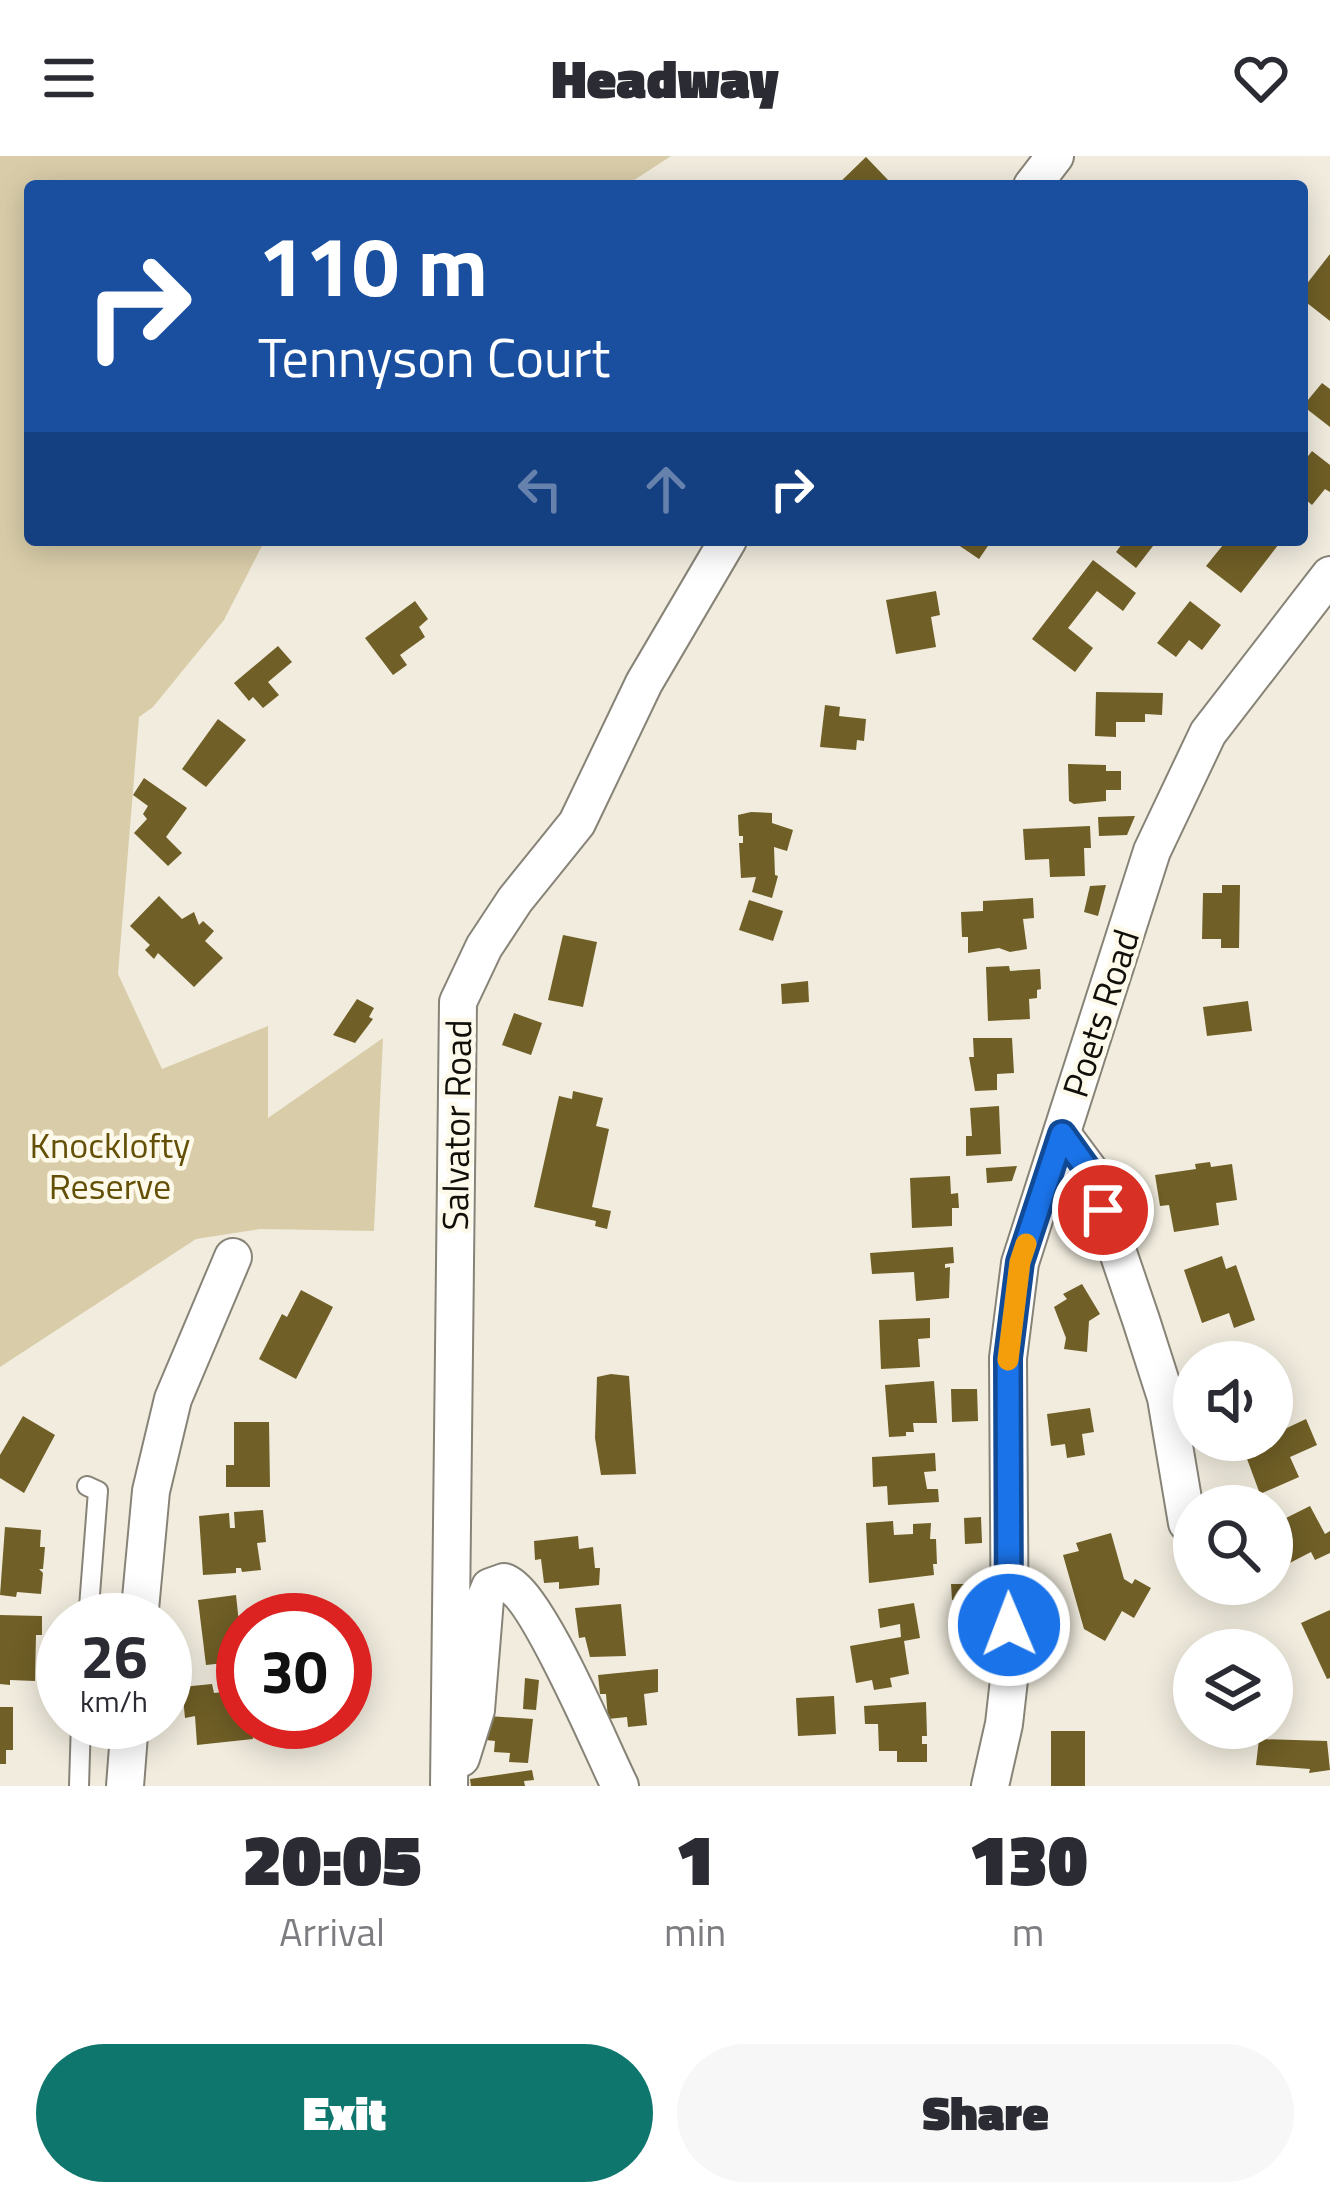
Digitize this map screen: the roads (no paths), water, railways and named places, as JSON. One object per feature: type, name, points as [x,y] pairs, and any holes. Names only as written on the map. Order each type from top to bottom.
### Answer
[{"type":"street","points":[[1037,180],[1055,156]]},
{"type":"street","name":"Salvator Road","points":[[451,1786],[458,1002],[484,946],[577,823],[644,683],[724,546]]},
{"type":"street","name":"Poets Road","points":[[990,1786],[1010,1671],[1008,1358],[1020,1262],[1152,851],[1178,790],[1208,733],[1330,575]]},
{"type":"street","points":[[1062,1134],[1090,1173],[1141,1320],[1166,1398],[1181,1485]]},
{"type":"street","points":[[142,1593],[151,1491],[173,1399],[233,1256]]},
{"type":"street","points":[[451,1786],[476,1710],[485,1598],[490,1588],[504,1582],[520,1590],[541,1622],[620,1786]]},
{"type":"street","points":[[124,1786],[127,1749]]},
{"type":"lane","points":[[87,1486],[98,1491],[90,1593]]},
{"type":"lane","points":[[79,1786],[80,1749]]},
{"type":"park label","name":"Knocklofty Reserve","points":[[110,1164]]}]
